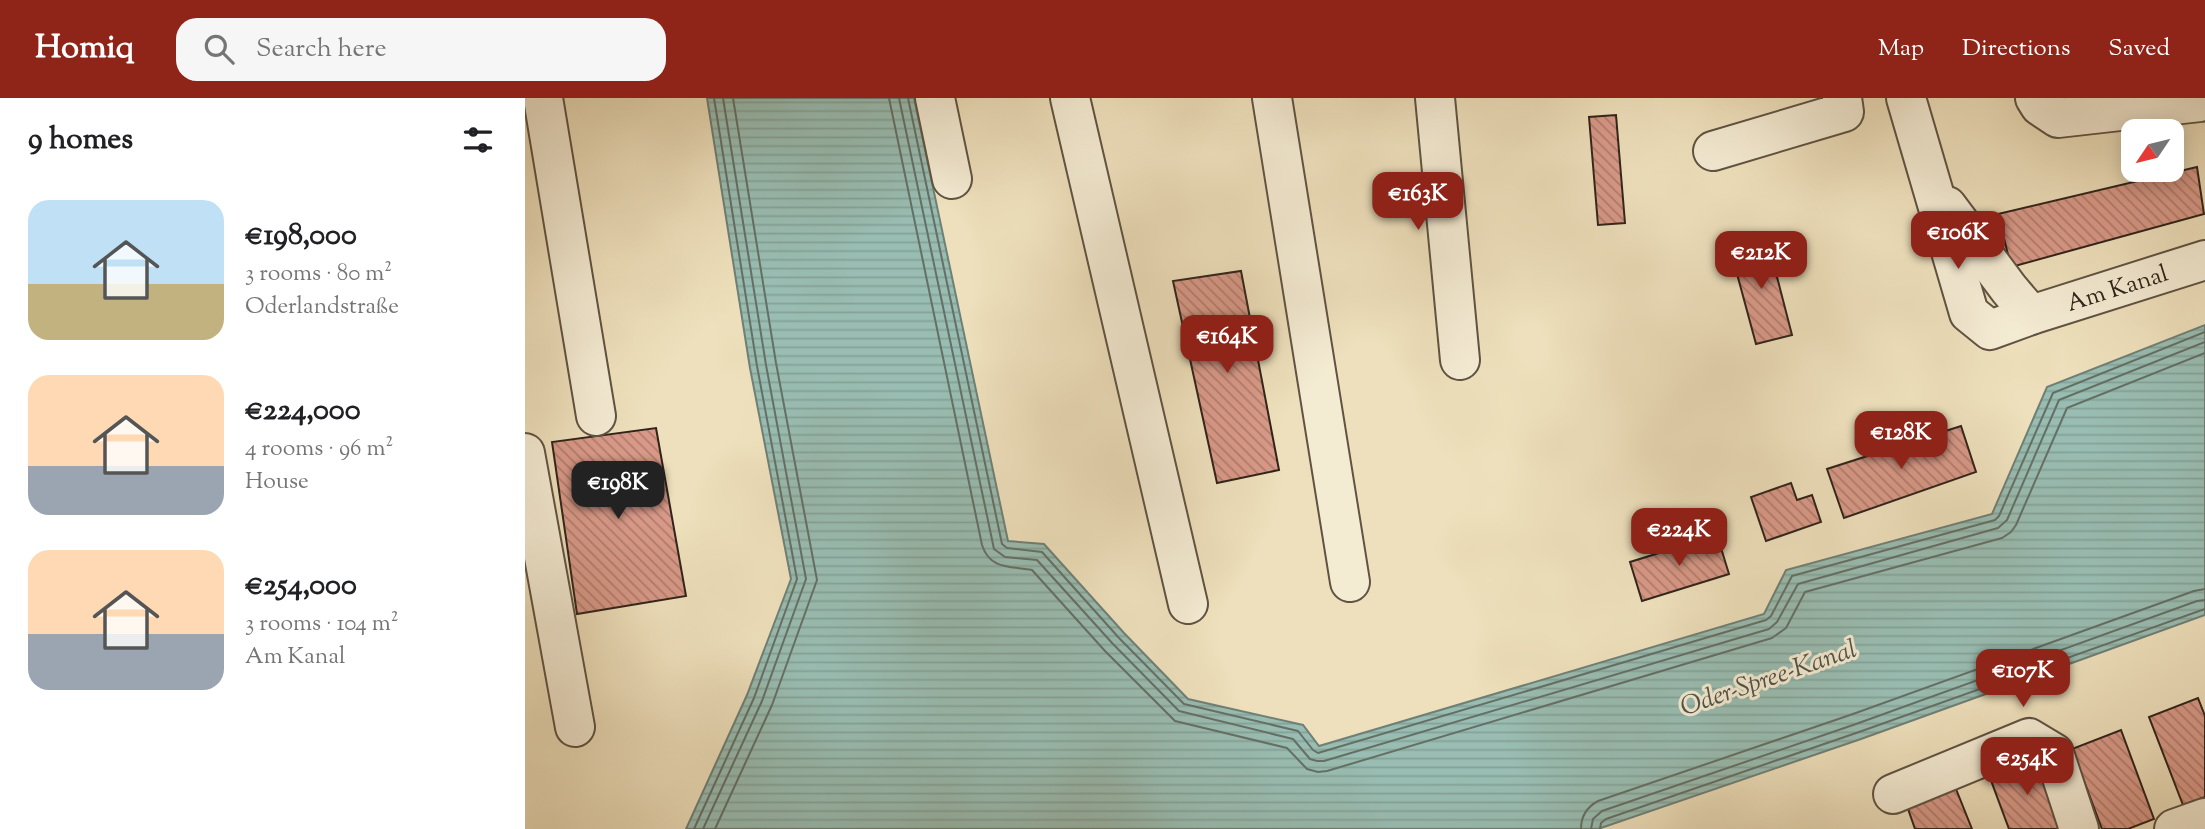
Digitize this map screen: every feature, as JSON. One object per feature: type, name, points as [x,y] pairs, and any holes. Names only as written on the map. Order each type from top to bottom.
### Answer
[{"type":"street","points":[[543,98],[596,416]]},
{"type":"street","points":[[935,98],[952,179]]},
{"type":"street","points":[[1070,98],[1188,604]]},
{"type":"street","points":[[1272,98],[1350,582]]},
{"type":"street","points":[[1435,98],[1460,360]]},
{"type":"street","points":[[1713,151],[1844,112],[1842,98]]},
{"type":"street","name":"Am Kanal","points":[[1906,98],[1969,313],[1990,330],[2205,260]]},
{"type":"street","points":[[2035,98],[2040,106],[2059,118],[2188,104],[2200,102],[2205,98]]},
{"type":"street","points":[[525,453],[575,727]]},
{"type":"street","points":[[1893,794],[2029,738],[2054,753],[2080,829]]},
{"type":"street","points":[[2174,829],[2205,818]]},
{"type":"water","name":"Oder-Spree-Kanal","points":[[707,98],[914,98],[1008,541],[1044,544],[1188,699],[1303,725],[1319,746],[1764,614],[1786,570],[1992,514],[2047,387],[2205,325],[2205,615],[1861,739],[1598,829],[686,829],[747,695],[791,579],[750,368]]},
{"type":"building","points":[[1616,115],[1625,223],[1598,225],[1589,117]]},
{"type":"building","points":[[2197,167],[2204,214],[2011,267],[1998,214],[2133,182],[2184,182],[2184,170]]},
{"type":"building","points":[[1767,238],[1792,335],[1756,344],[1730,248]]},
{"type":"building","points":[[1241,271],[1279,470],[1217,483],[1173,281]]},
{"type":"building","points":[[1961,426],[1976,472],[1844,518],[1827,469]]},
{"type":"building","points":[[656,428],[686,596],[577,614],[552,442]]},
{"type":"building","points":[[1791,483],[1797,500],[1812,495],[1821,522],[1766,541],[1751,497]]},
{"type":"building","points":[[1717,535],[1729,574],[1642,601],[1630,562]]},
{"type":"building","points":[[2198,698],[2205,716],[2205,797],[2183,805],[2149,717]]},
{"type":"building","points":[[2121,730],[2154,819],[2128,829],[2102,829],[2072,749]]},
{"type":"building","points":[[2038,757],[2065,829],[2009,829],[1989,775]]},
{"type":"building","points":[[1954,784],[1972,829],[1915,829],[1906,803]]}]
